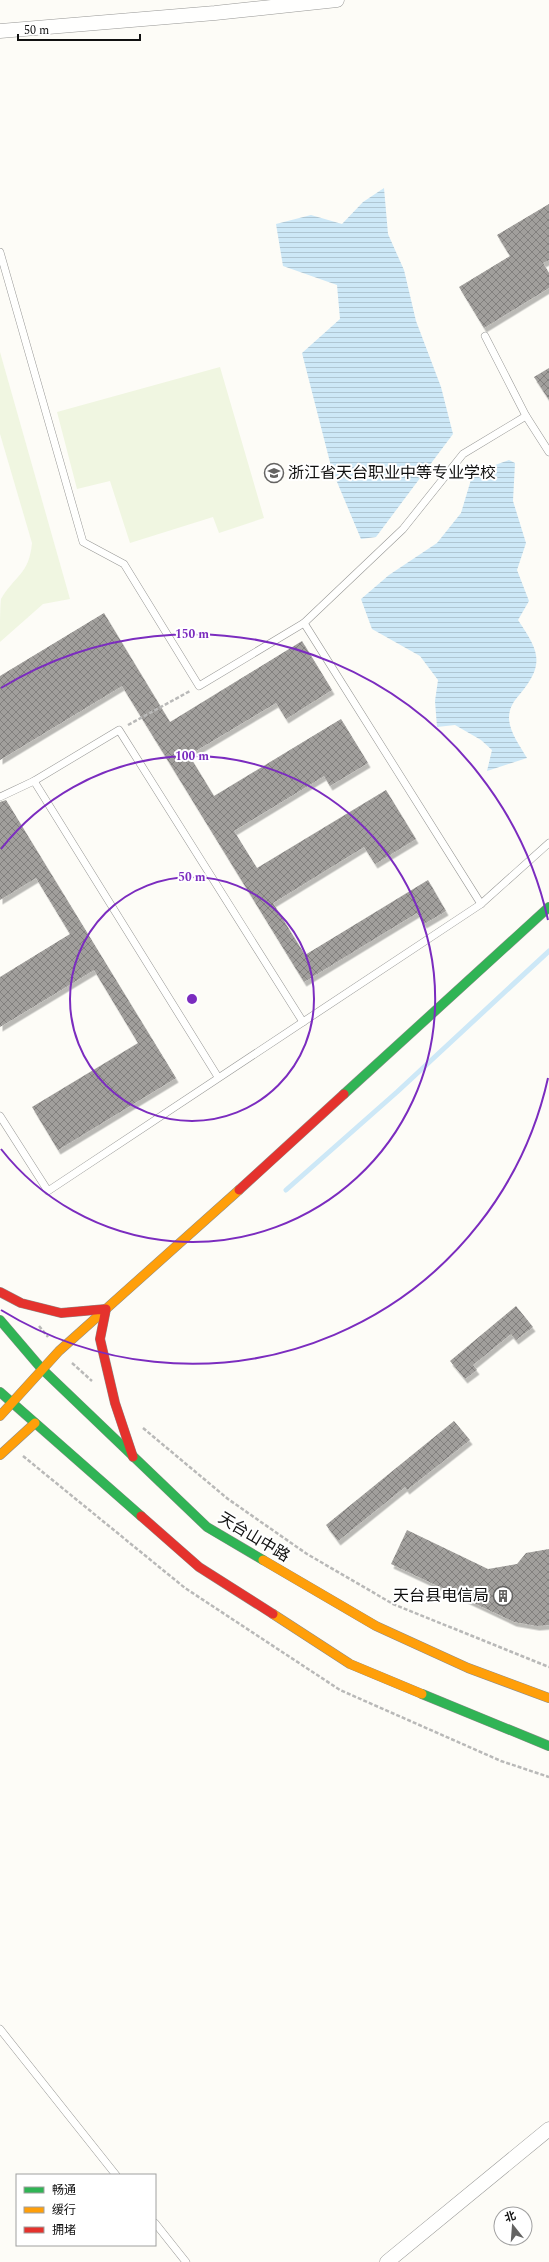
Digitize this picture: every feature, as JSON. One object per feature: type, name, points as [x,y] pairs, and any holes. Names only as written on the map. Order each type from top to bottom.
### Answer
[{"type":"main road","points":[[0,1416],[13,1404],[41,1368],[59,1351],[257,1174],[549,907]]},
{"type":"main road","points":[[0,1292],[21,1303],[61,1313],[106,1309]]},
{"type":"main road","points":[[106,1309],[100,1339],[115,1403],[133,1457]]},
{"type":"main road","name":"天台山中路","points":[[0,1320],[41,1368],[207,1527],[376,1626],[468,1668],[549,1698]]},
{"type":"main road","points":[[0,1392],[199,1567],[350,1664],[548,1745]]},
{"type":"main road","points":[[0,1455],[35,1423]]},
{"type":"street","points":[[0,31],[215,13],[337,0]]},
{"type":"street","points":[[387,2262],[549,2129]]},
{"type":"lane","points":[[0,252],[83,542],[124,564],[199,686],[304,623],[403,529],[463,454],[526,416]]},
{"type":"lane","points":[[485,336],[526,416],[549,452]]},
{"type":"lane","points":[[304,623],[481,904]]},
{"type":"lane","points":[[0,796],[34,781],[119,730],[303,1022]]},
{"type":"lane","points":[[34,781],[218,1077]]},
{"type":"lane","points":[[0,1116],[48,1191],[481,904],[549,843]]},
{"type":"lane","points":[[0,2029],[115,2174]]},
{"type":"lane","points":[[156,2224],[186,2262]]},
{"type":"path","points":[[119,730],[199,686]]},
{"type":"path","points":[[21,1303],[59,1351],[93,1382]]},
{"type":"path","points":[[137,1423],[228,1499],[307,1554],[393,1604],[549,1668]]},
{"type":"green space","points":[[0,352],[70,599],[43,604],[0,642],[1,599],[25,568],[28,562],[32,543],[0,434]]},
{"type":"green space","points":[[220,367],[264,518],[219,533],[213,517],[130,543],[110,481],[77,489],[57,412]]},
{"type":"water","points":[[384,188],[388,234],[404,270],[416,321],[441,387],[453,434],[376,537],[361,539],[332,470],[302,353],[340,319],[337,285],[283,266],[276,224],[311,215],[342,224],[363,202]]},
{"type":"water","points":[[509,460],[515,463],[513,501],[526,543],[517,570],[529,601],[518,620],[534,648],[536,665],[528,683],[512,705],[509,715],[513,734],[527,758],[487,771],[492,750],[481,740],[455,725],[437,727],[435,701],[438,680],[420,656],[372,629],[361,599],[389,575],[437,543],[461,513],[473,473]]},
{"type":"building","points":[[549,204],[549,260],[543,263],[549,273],[549,288],[484,328],[459,287],[510,256],[497,235]]},
{"type":"building","points":[[549,368],[549,400],[534,377]]},
{"type":"building","points":[[104,613],[170,722],[302,641],[332,690],[286,719],[276,703],[189,755],[214,796],[341,719],[368,763],[330,786],[324,776],[234,831],[257,868],[386,790],[416,839],[375,864],[364,847],[273,903],[305,955],[428,880],[446,911],[424,924],[417,913],[304,982],[122,686],[0,760],[0,676]]},
{"type":"building","points":[[6,800],[176,1078],[58,1150],[32,1107],[138,1043],[94,970],[0,1027],[0,977],[70,934],[36,878],[0,900],[0,802]]},
{"type":"building","points":[[516,1306],[533,1327],[516,1340],[511,1334],[473,1365],[477,1370],[465,1379],[450,1361]]},
{"type":"building","points":[[454,1421],[470,1440],[407,1490],[405,1487],[338,1541],[326,1525]]},
{"type":"building","name":"天台县电信局","points":[[407,1530],[488,1569],[517,1564],[526,1553],[549,1549],[549,1625],[537,1626],[514,1622],[391,1564]]},
{"type":"waterway","points":[[286,1190],[397,1092],[549,951]]},
{"type":"traffic: fast","points":[[344,1094],[549,907]]},
{"type":"traffic: fast","points":[[0,1320],[41,1368],[207,1527],[263,1560]]},
{"type":"traffic: fast","points":[[0,1392],[141,1516]]},
{"type":"traffic: fast","points":[[422,1694],[549,1746]]},
{"type":"traffic: slow","points":[[0,1416],[59,1351],[239,1190]]},
{"type":"traffic: slow","points":[[0,1455],[35,1423]]},
{"type":"traffic: slow","points":[[263,1560],[376,1626],[468,1668],[549,1698]]},
{"type":"traffic: slow","points":[[273,1614],[350,1664],[422,1694]]},
{"type":"traffic: jam","points":[[239,1190],[344,1094]]},
{"type":"traffic: jam","points":[[0,1292],[21,1303],[61,1313],[106,1309],[100,1339],[115,1403],[133,1457]]},
{"type":"traffic: jam","points":[[141,1516],[199,1567],[273,1614]]},
{"type":"place","name":"浙江省天台职业中等专业学校","points":[[274,473]]},
{"type":"place","name":"天台县电信局","points":[[503,1596]]}]
